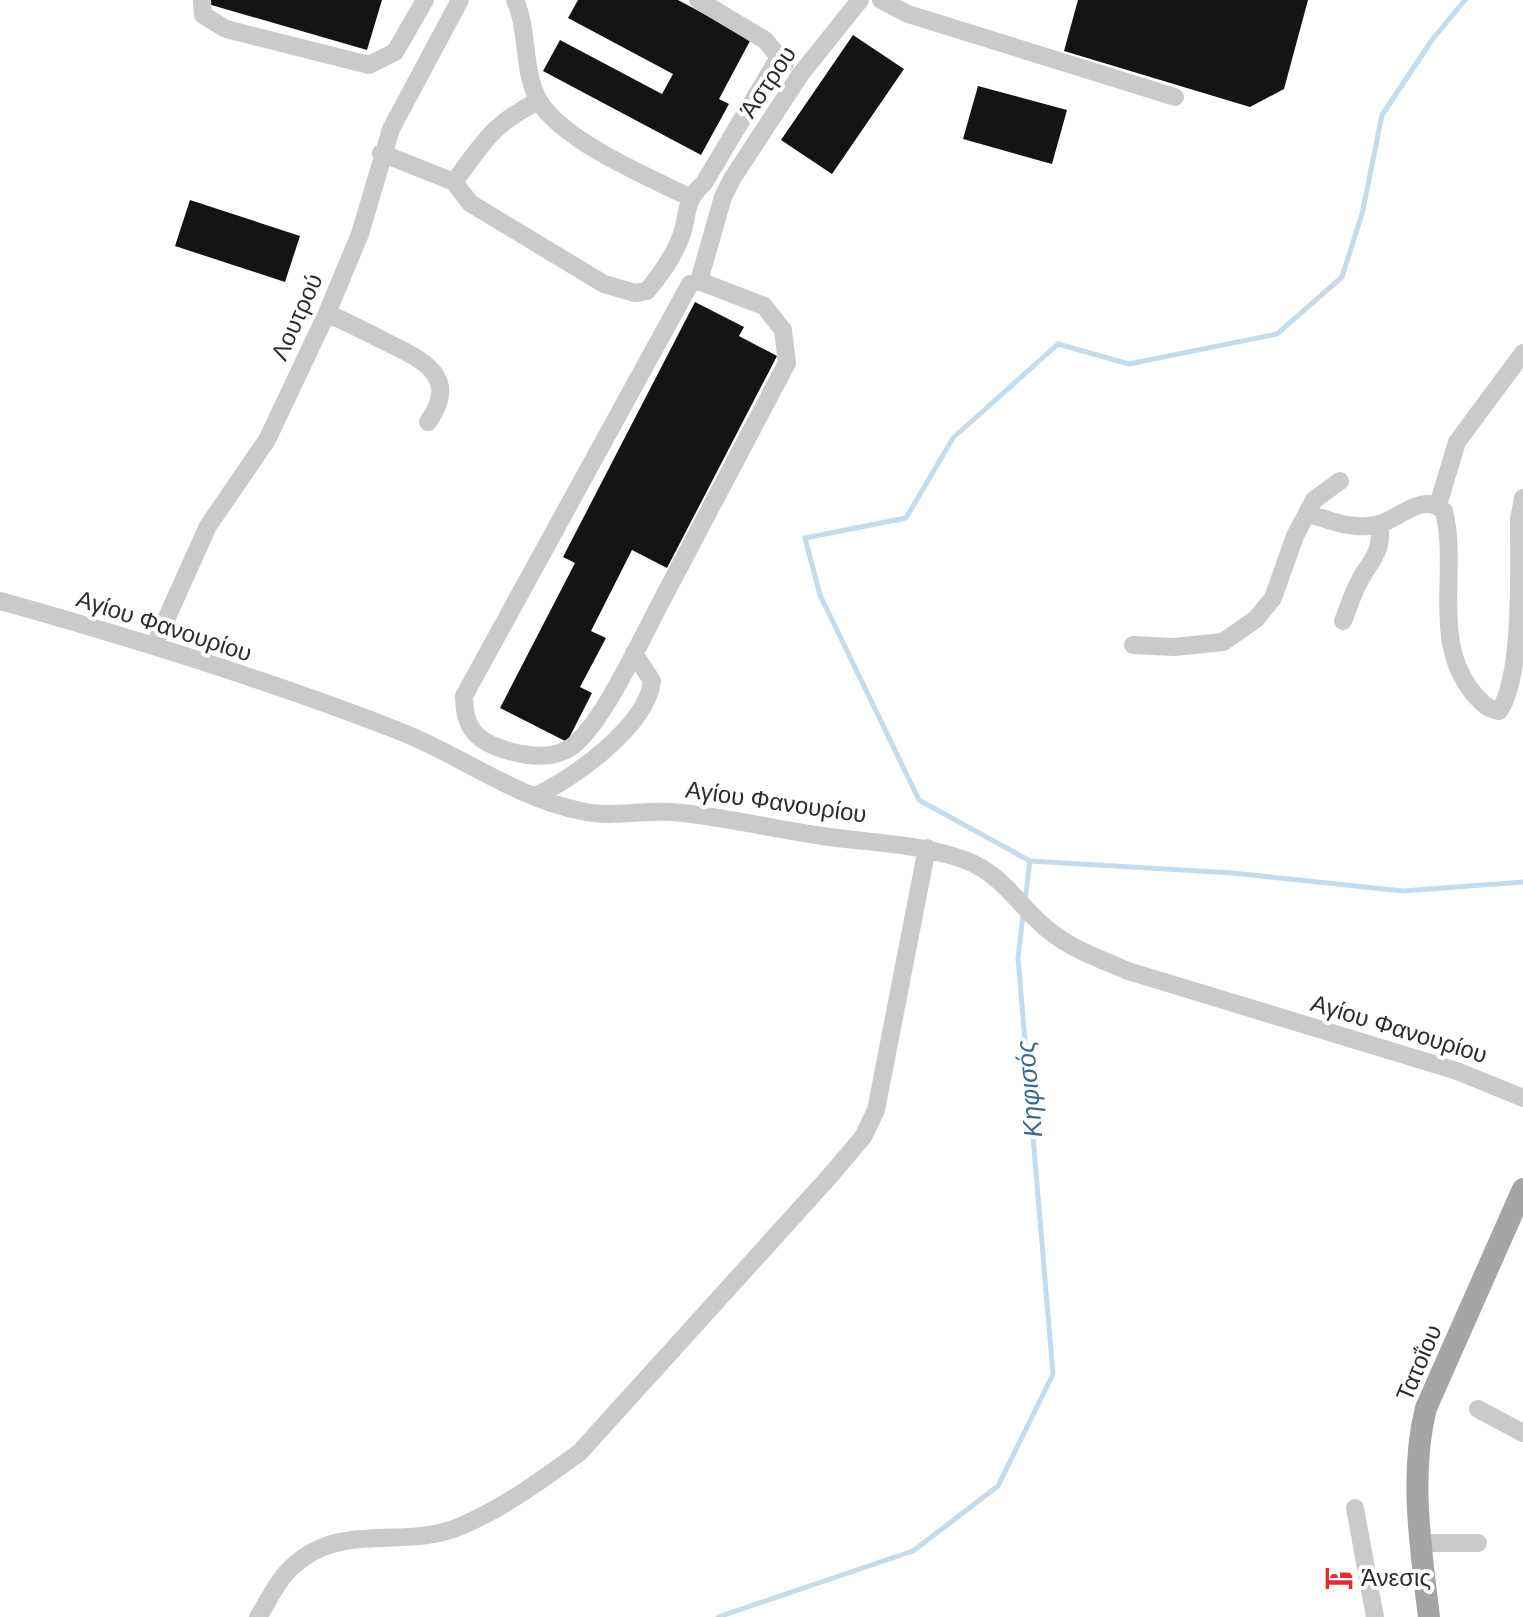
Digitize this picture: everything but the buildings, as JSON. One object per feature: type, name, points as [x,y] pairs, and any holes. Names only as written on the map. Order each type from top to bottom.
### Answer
[{"type":"main road","name":"Τατοΐου","points":[[1429,1617],[1421,1543],[1419,1452],[1426,1408],[1523,1189]]},
{"type":"street","points":[[202,0],[203,15],[226,29],[369,65],[395,52],[425,0]]},
{"type":"street","name":"Λουτρού","points":[[155,644],[208,526],[267,440],[327,313],[360,234],[381,153],[391,129],[460,0]]},
{"type":"street","points":[[515,0],[524,19],[532,81],[539,101],[553,117],[596,150],[689,197]]},
{"type":"street","points":[[698,0],[765,40],[778,59],[800,75]]},
{"type":"street","name":"Άστρου","points":[[699,281],[723,197],[800,75],[860,0]]},
{"type":"street","points":[[881,0],[908,14],[1175,97]]},
{"type":"street","points":[[381,153],[454,182],[470,203],[604,284],[635,293],[647,291],[667,267],[681,236],[689,197],[704,183],[778,59]]},
{"type":"street","points":[[454,182],[492,131],[510,114],[539,101]]},
{"type":"street","points":[[699,281],[764,306],[783,330],[787,363],[634,653],[588,732],[568,750],[548,756],[511,752],[489,745],[473,733],[464,718],[464,696],[690,284],[699,281]]},
{"type":"street","points":[[327,313],[424,361],[437,376],[441,392],[428,422]]},
{"type":"street","points":[[1523,353],[1457,442],[1438,505],[1446,518],[1447,611],[1456,668],[1483,705],[1499,711],[1510,701],[1520,658],[1519,519],[1523,498]]},
{"type":"street","points":[[1133,645],[1174,647],[1223,642],[1239,632],[1273,598],[1295,536],[1314,500],[1340,481]]},
{"type":"street","points":[[1309,514],[1342,525],[1380,524],[1416,506],[1438,505]]},
{"type":"street","points":[[1343,621],[1357,585],[1378,555],[1380,524]]},
{"type":"street","name":"Αγίου Φανουρίου","points":[[0,601],[155,644],[405,734],[535,796],[581,811],[631,815],[668,812],[827,837],[927,848],[988,869],[1052,933],[1128,971],[1457,1071],[1509,1089],[1523,1098]]},
{"type":"street","points":[[535,796],[560,785],[623,732],[641,711],[652,681],[634,653]]},
{"type":"street","points":[[258,1617],[286,1572],[314,1549],[344,1539],[425,1537],[461,1526],[532,1486],[580,1452],[829,1177],[863,1137],[876,1110],[927,848]]},
{"type":"street","points":[[1478,1409],[1523,1433]]},
{"type":"street","points":[[1355,1508],[1375,1617]]},
{"type":"street","points":[[1421,1543],[1478,1543]]},
{"type":"waterway","points":[[1030,861],[919,800],[820,595],[805,538],[906,518],[953,438],[1058,344],[1129,364],[1277,334],[1342,277],[1362,214],[1382,115],[1432,40],[1465,0]]},
{"type":"waterway","name":"Κηφισός","points":[[1025,901],[1030,861],[1233,873],[1403,891],[1523,882]]},
{"type":"waterway","name":"Κηφισός","points":[[718,1617],[913,1551],[998,1486],[1053,1374],[1018,958],[1023,915]]},
{"type":"place","name":"Άνεσις","points":[[1339,1578]]}]
